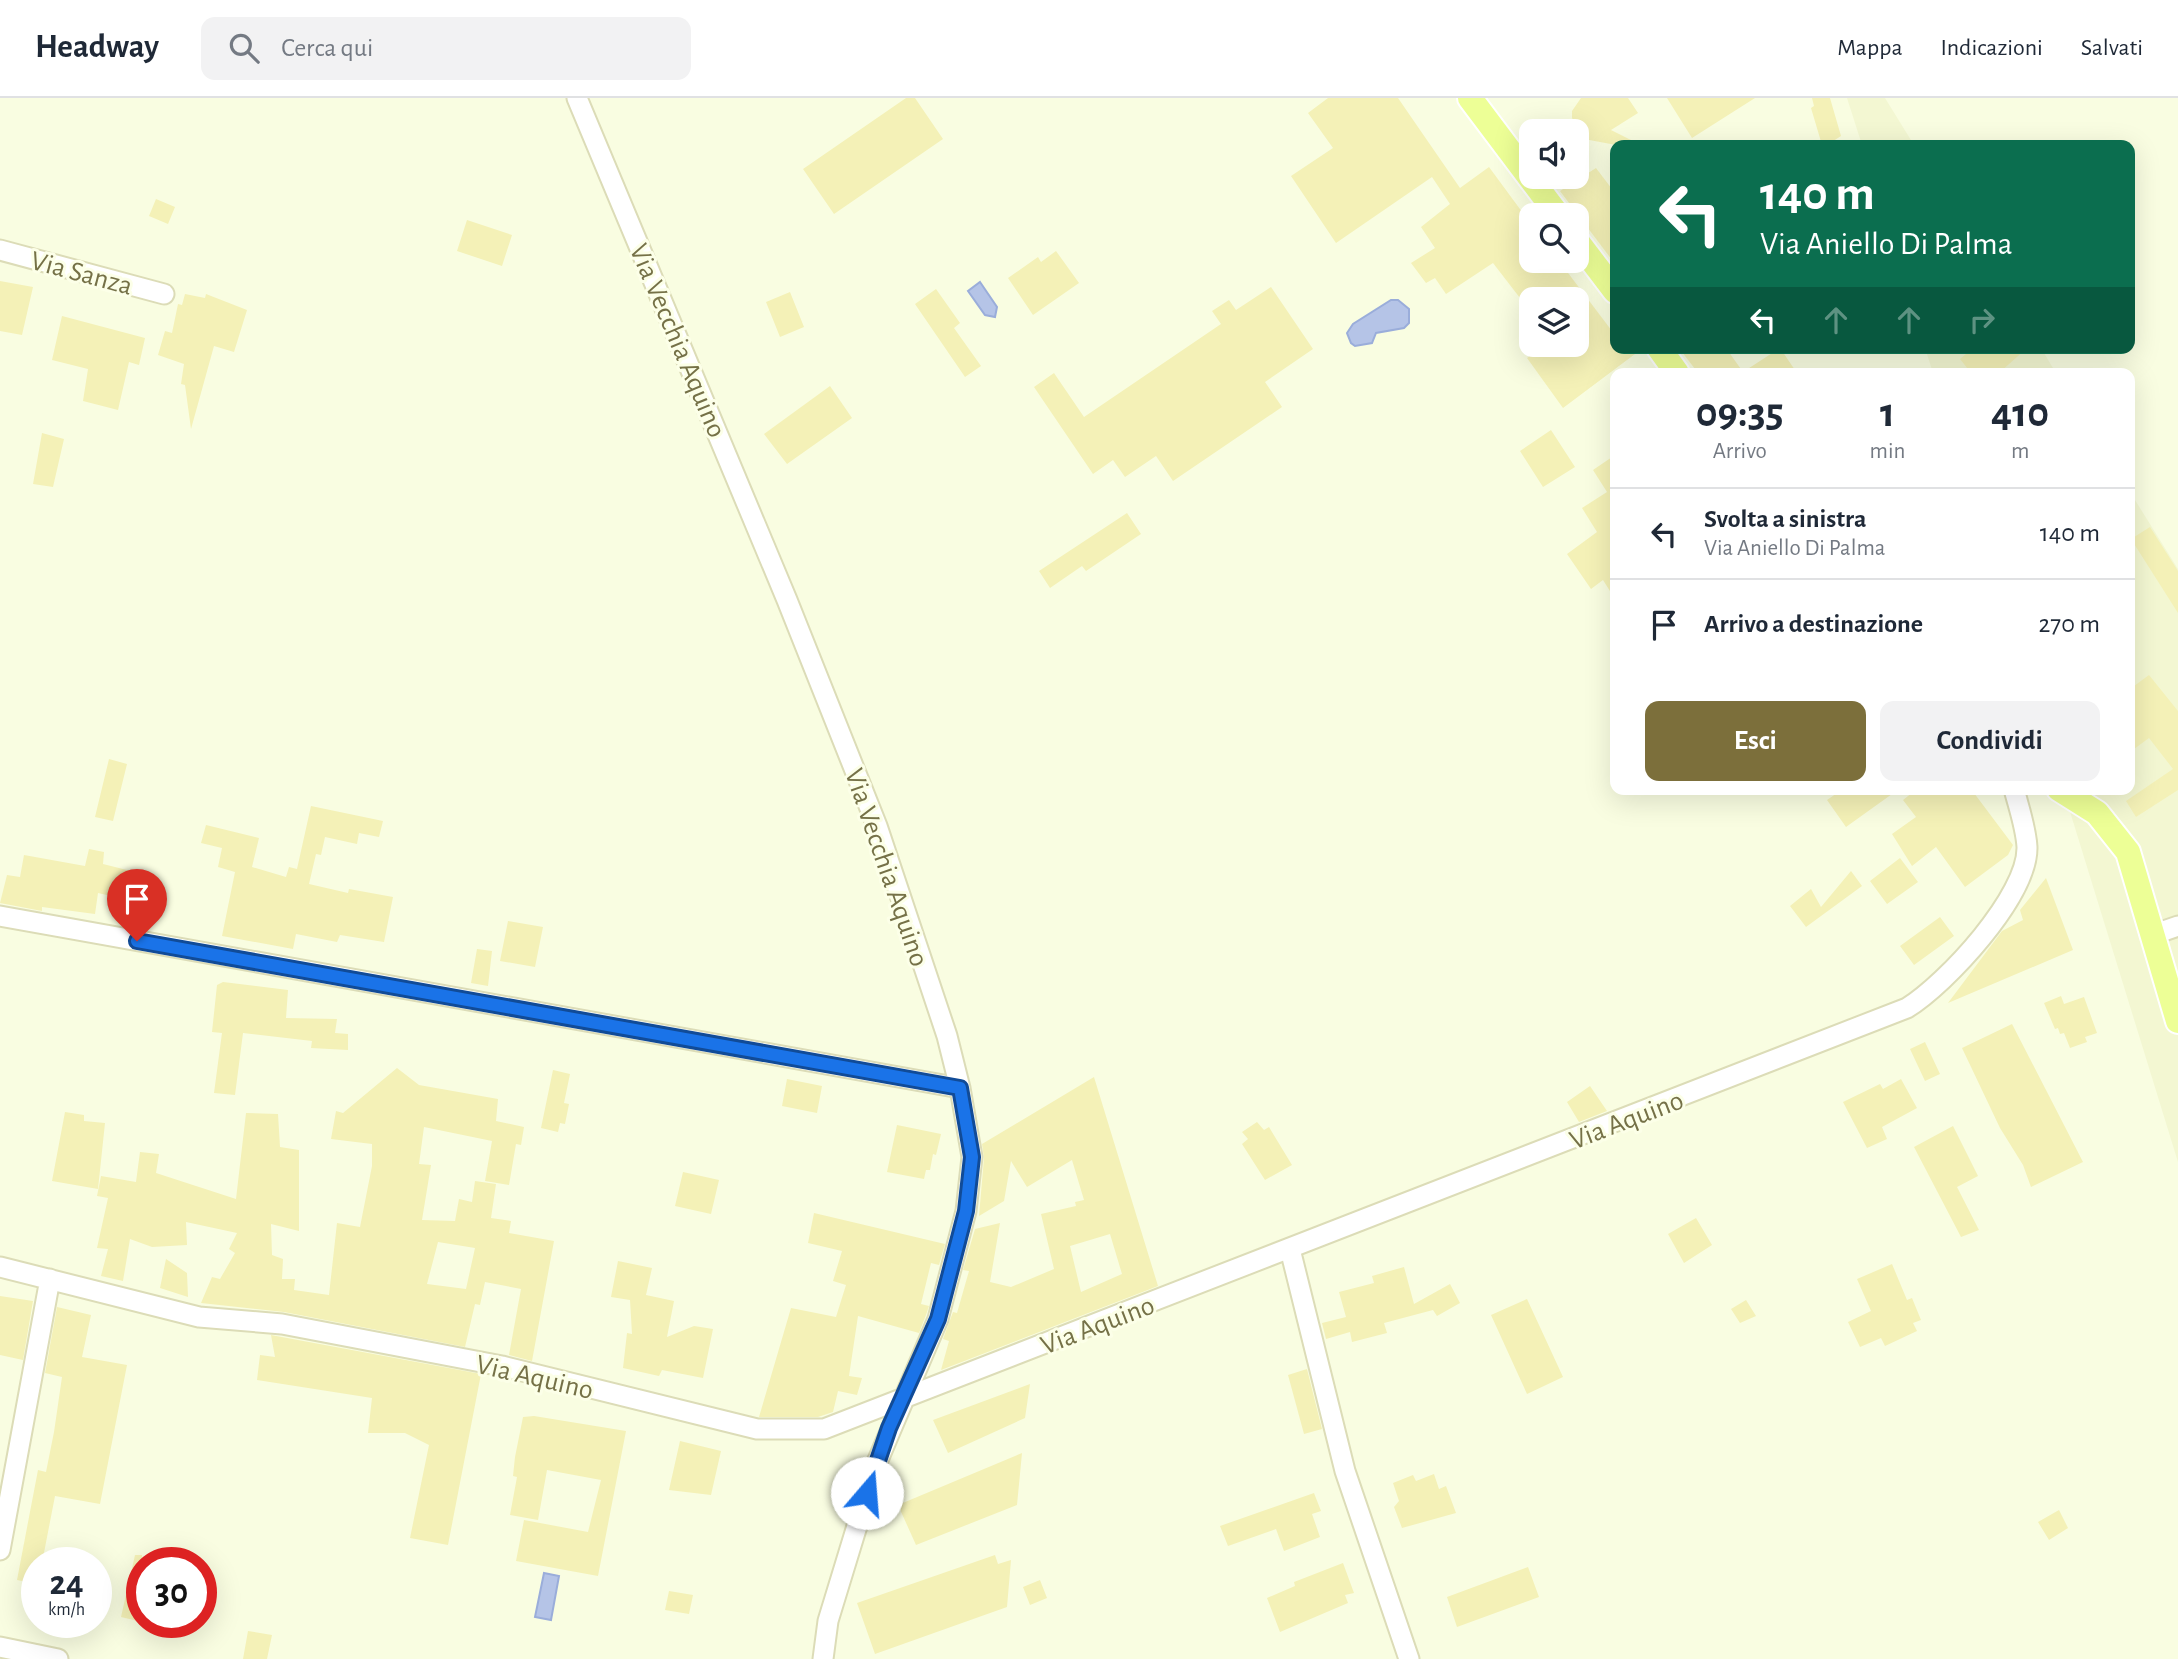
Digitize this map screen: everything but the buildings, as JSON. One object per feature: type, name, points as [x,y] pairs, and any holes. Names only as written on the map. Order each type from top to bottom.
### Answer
[{"type":"main road","points":[[1470,98],[1549,203]]},
{"type":"main road","points":[[1589,257],[1610,284]]},
{"type":"main road","points":[[2068,795],[2097,813],[2128,852],[2178,1021]]},
{"type":"street","name":"Via Vecchia Aquino","points":[[577,98],[787,600],[877,826],[947,1036],[960,1088],[972,1157],[966,1211],[938,1319],[875,1467],[828,1621],[823,1659]]},
{"type":"street","name":"Via Sanza","points":[[0,250],[164,294]]},
{"type":"street","name":"Via Aquino","points":[[0,1267],[199,1317],[282,1324],[502,1366],[757,1430],[824,1429],[1862,1028],[1923,998],[1966,954],[2011,895],[2021,877],[2027,848],[2015,795]]},
{"type":"street","points":[[0,916],[960,1088]]},
{"type":"street","points":[[2152,935],[2178,926]]},
{"type":"street","points":[[1290,1249],[1345,1471],[1409,1659]]},
{"type":"street","points":[[0,1550],[50,1279]]},
{"type":"street","points":[[0,1647],[58,1659]]},
{"type":"shaded area","points":[[1847,98],[1885,98],[1911,140],[1860,140]]},
{"type":"shaded area","points":[[1927,354],[2045,354],[2053,368],[1931,368]]},
{"type":"shaded area","points":[[2135,500],[2178,569],[2178,1162],[2065,795],[2135,795]]},
{"type":"water","points":[[980,282],[997,307],[995,317],[985,315],[968,291]]},
{"type":"water","points":[[1391,300],[1398,300],[1409,309],[1409,323],[1404,328],[1376,333],[1372,343],[1355,346],[1351,343],[1347,333],[1353,324]]},
{"type":"water","points":[[544,1573],[559,1576],[551,1620],[535,1617]]},
{"type":"route","points":[[137,941],[960,1088],[972,1157],[966,1211],[938,1319],[889,1428],[867,1493]]}]
